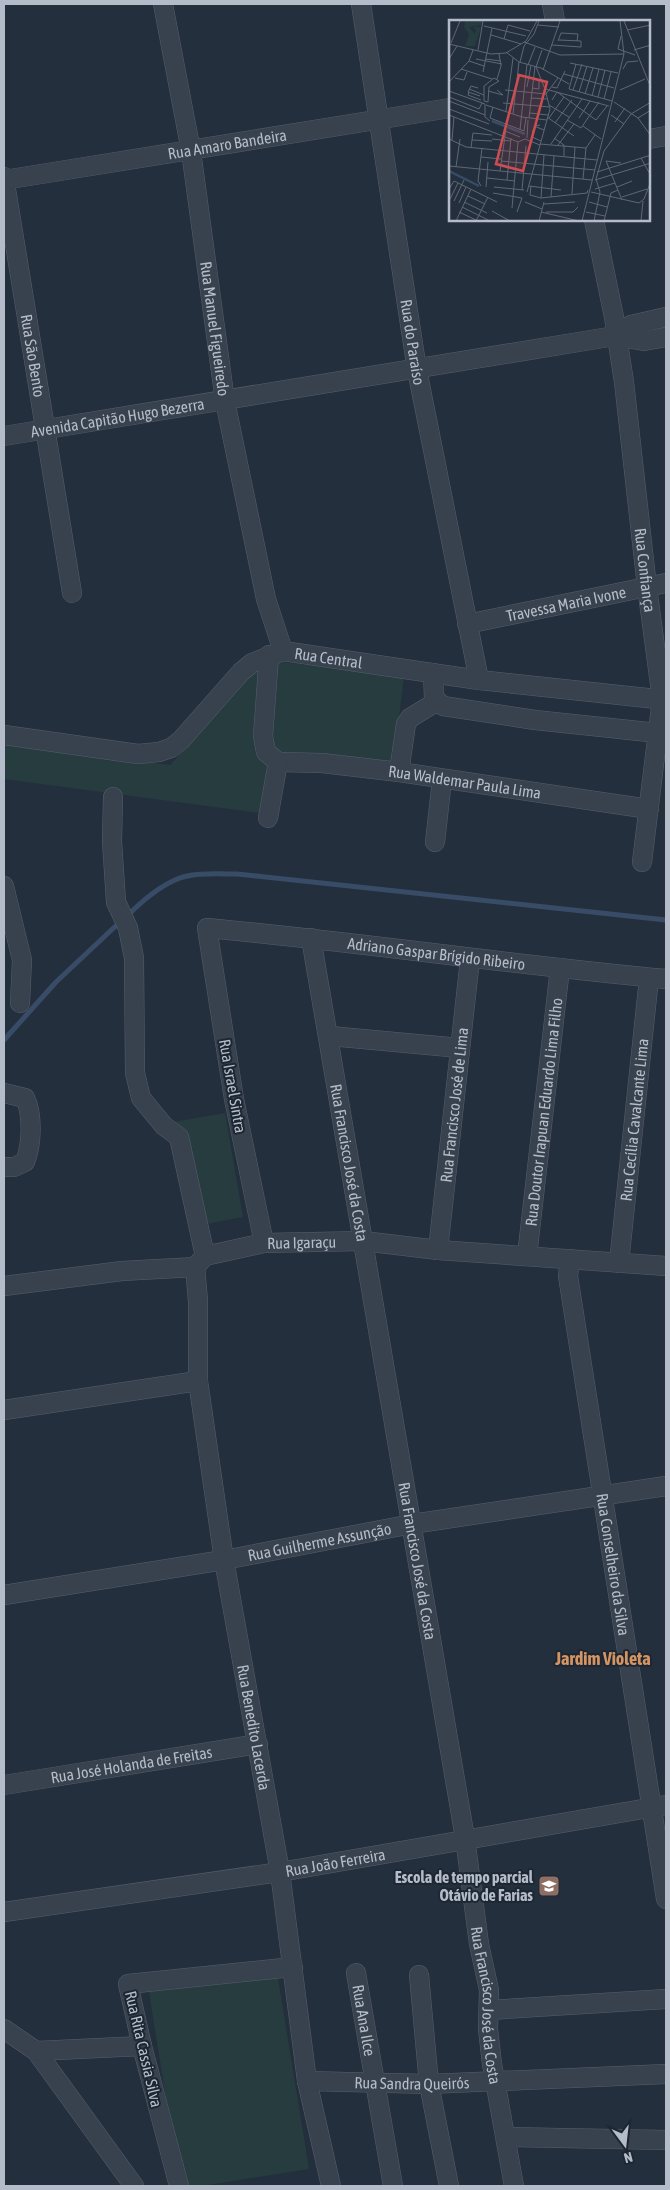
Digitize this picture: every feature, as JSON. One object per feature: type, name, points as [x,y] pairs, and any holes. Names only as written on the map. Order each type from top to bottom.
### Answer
[{"type":"street","name":"Rua Manuel Figueiredo","points":[[163,4],[191,151],[225,401],[276,653]]},
{"type":"street","name":"Rua do Paraíso","points":[[361,4],[417,370],[479,680]]},
{"type":"street","points":[[552,4],[555,20]]},
{"type":"street","name":"Rua Amaro Bandeira","points":[[4,179],[191,151],[449,108]]},
{"type":"street","points":[[650,139],[666,136]]},
{"type":"street","name":"Rua São Bento","points":[[4,179],[72,593]]},
{"type":"street","name":"Rua Confiança","points":[[594,221],[614,317],[615,336],[624,382],[647,587],[664,700],[658,733],[642,862]]},
{"type":"street","name":"Avenida Capitão Hugo Bezerra","points":[[615,336],[631,325],[666,317]]},
{"type":"street","name":"Avenida Capitão Hugo Bezerra","points":[[4,436],[417,370],[615,336],[644,341],[666,337]]},
{"type":"street","name":"Travessa Maria Ivone","points":[[467,624],[666,583]]},
{"type":"street","points":[[268,818],[278,762],[266,752],[262,736],[276,653]]},
{"type":"street","name":"Rua Central","points":[[4,735],[138,754],[159,752],[171,748],[181,740],[241,672],[252,663],[276,653],[479,680],[664,700]]},
{"type":"street","points":[[433,673],[432,689],[436,702],[443,706],[458,710],[658,733]]},
{"type":"street","points":[[398,772],[406,724],[410,718],[436,702]]},
{"type":"street","name":"Rua Waldemar Paula Lima","points":[[278,762],[322,763],[398,772],[649,809]]},
{"type":"street","points":[[435,842],[442,780]]},
{"type":"street","name":"Rua Benedito Lacerda","points":[[113,797],[112,841],[116,902],[134,958],[133,1048],[135,1073],[141,1098],[164,1126],[179,1137],[200,1262],[198,1381],[224,1560],[280,1872],[308,2081],[328,2186]]},
{"type":"street","points":[[5,897],[22,960],[20,1003]]},
{"type":"street","name":"Adriano Gaspar Brígido Ribeiro","points":[[207,928],[311,938],[470,959],[658,979]]},
{"type":"street","name":"Rua Israel Sintra","points":[[207,928],[234,1099],[264,1243]]},
{"type":"street","name":"Rua Francisco José da Costa","points":[[311,938],[330,1036],[465,1838],[479,1944],[489,1990],[489,2038],[514,2186]]},
{"type":"street","name":"Rua Francisco José de Lima","points":[[438,1250],[470,959]]},
{"type":"street","name":"Rua Doutor Irapuan Eduardo Lima Filho","points":[[527,1256],[560,968]]},
{"type":"street","name":"Rua Cecília Cavalcante Lima","points":[[618,1263],[658,979]]},
{"type":"street","points":[[330,1036],[460,1048]]},
{"type":"street","points":[[4,1093],[25,1098],[29,1110],[30,1132],[26,1162],[14,1167],[4,1167]]},
{"type":"street","name":"Rua Igaraçu","points":[[4,1286],[200,1262],[264,1243],[363,1241],[438,1250],[666,1266]]},
{"type":"street","name":"Rua Conselheiro da Silva","points":[[570,1259],[568,1276],[602,1497],[658,1806],[666,1899]]},
{"type":"street","points":[[4,1410],[198,1381]]},
{"type":"street","name":"Rua Guilherme Assunção","points":[[4,1595],[224,1560],[412,1524],[666,1486]]},
{"type":"street","name":"Rua José Holanda de Freitas","points":[[4,1785],[258,1744]]},
{"type":"street","name":"Rua João Ferreira","points":[[4,1912],[280,1872],[465,1838],[658,1806]]},
{"type":"street","name":"Rua Rita Cassia Silva","points":[[179,2186],[142,2046],[128,1984],[293,1967]]},
{"type":"street","name":"Rua Ana Ilce","points":[[356,1973],[393,2186]]},
{"type":"street","points":[[419,1975],[429,2084],[449,2186]]},
{"type":"street","points":[[488,2010],[666,1999]]},
{"type":"street","points":[[4,2030],[36,2051],[134,2186]]},
{"type":"street","points":[[36,2051],[142,2046]]},
{"type":"street","name":"Rua Sandra Queirós","points":[[308,2081],[429,2084],[666,2074]]},
{"type":"street","points":[[506,2137],[666,2140]]},
{"type":"green space","points":[[283,662],[404,676],[393,767],[273,754],[260,813],[4,779],[4,745],[170,765],[256,670]]},
{"type":"green space","points":[[225,1113],[243,1217],[191,1227],[173,1122]]},
{"type":"green space","points":[[277,1972],[309,2169],[201,2186],[180,2186],[149,1992]]},
{"type":"waterway","points":[[127,916],[149,896],[182,877],[237,874],[666,920]]},
{"type":"waterway","points":[[4,1040],[56,982],[121,921]]},
{"type":"place","name":"Escola de tempo parcial Otávio de Farias","points":[[549,1886]]},
{"type":"district","name":"Jardim Violeta","points":[[603,1658]]}]
